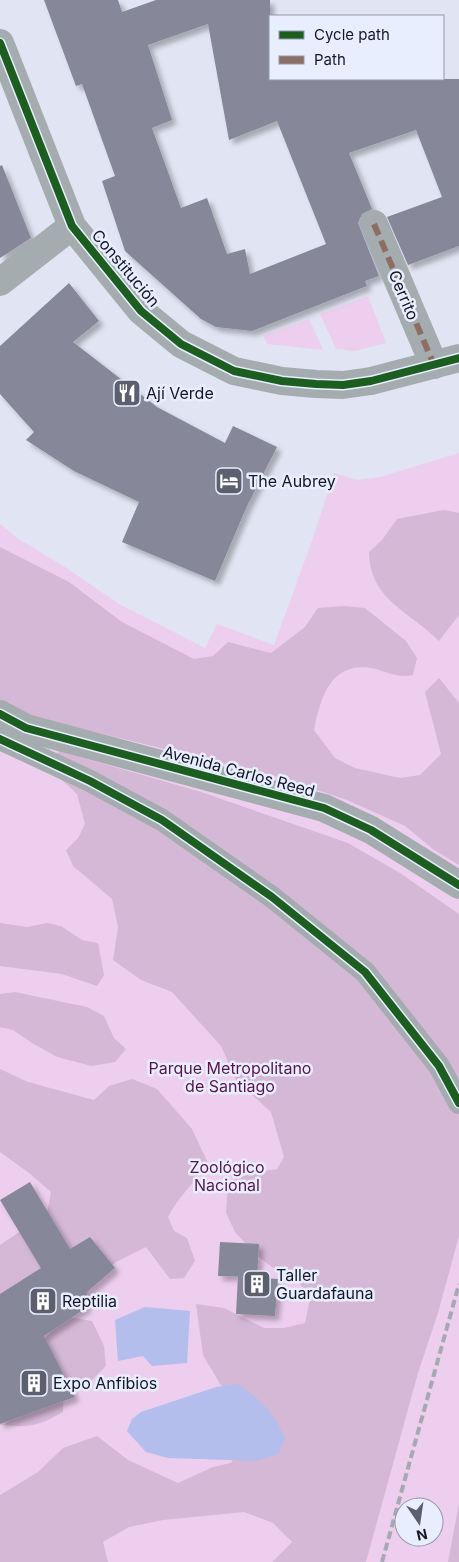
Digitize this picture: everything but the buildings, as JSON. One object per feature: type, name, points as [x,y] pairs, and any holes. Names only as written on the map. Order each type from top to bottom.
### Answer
[{"type":"street","name":"Constitución","points":[[1,48],[72,226],[141,311],[181,344],[234,371],[282,381],[343,385],[371,381],[446,362]]},
{"type":"street","name":"Cerrito","points":[[374,224],[446,362]]},
{"type":"street","points":[[0,282],[72,226]]},
{"type":"street","name":"Avenida Carlos Reed","points":[[0,714],[26,728],[324,808],[371,830],[459,885]]},
{"type":"street","points":[[0,739],[90,781],[162,820],[272,897],[365,972],[438,1066],[459,1103]]},
{"type":"green space","points":[[368,296],[386,343],[355,351],[336,349],[320,314]]},
{"type":"green space","points":[[309,319],[323,350],[267,344],[263,336]]},
{"type":"green space","name":"Zoológico Nacional","points":[[459,453],[459,1562],[0,1562],[0,524],[17,538],[65,567],[119,604],[205,648],[217,624],[274,645],[313,538],[334,473],[357,480],[380,477]]},
{"type":"shaded area","points":[[444,510],[459,513],[459,615],[439,641],[393,603],[384,593],[376,582],[371,568],[369,552],[382,540],[397,519]]},
{"type":"shaded area","points":[[0,547],[69,582],[122,622],[194,659],[213,656],[228,642],[271,653],[305,627],[318,608],[344,606],[365,608],[406,641],[417,658],[413,675],[399,675],[361,667],[349,669],[331,683],[325,693],[320,704],[314,730],[335,758],[355,768],[400,778],[420,775],[441,754],[425,692],[439,678],[459,703],[459,865],[433,849],[405,826],[347,800],[275,776],[29,716],[0,702]]},
{"type":"shaded area","points":[[59,751],[201,792],[348,843],[400,873],[459,914],[459,1236],[438,1313],[418,1373],[366,1562],[272,1562],[292,1542],[273,1523],[244,1512],[163,1520],[129,1527],[103,1542],[108,1562],[0,1562],[0,1495],[38,1472],[63,1448],[97,1436],[128,1460],[178,1483],[213,1467],[231,1463],[251,1430],[235,1398],[220,1384],[203,1355],[196,1304],[224,1308],[264,1328],[284,1328],[305,1323],[310,1299],[300,1284],[280,1273],[256,1255],[235,1232],[226,1213],[228,1182],[247,1174],[277,1169],[284,1157],[271,1112],[236,1080],[221,1046],[172,992],[141,980],[113,960],[118,927],[112,899],[73,866],[66,850],[78,838],[85,824],[77,794],[49,768]]},
{"type":"shaded area","points":[[0,923],[27,927],[47,923],[61,926],[82,940],[98,943],[104,975],[97,986],[62,974],[0,966]]},
{"type":"shaded area","points":[[15,992],[87,1007],[104,1016],[114,1038],[126,1049],[115,1062],[92,1066],[57,1057],[13,1030],[0,1027],[0,994]]},
{"type":"shaded area","points":[[0,1069],[28,1082],[94,1100],[109,1086],[132,1079],[157,1089],[192,1129],[208,1163],[177,1202],[168,1217],[174,1231],[187,1238],[195,1261],[184,1278],[170,1279],[146,1247],[116,1262],[101,1276],[50,1290],[42,1342],[63,1316],[92,1321],[104,1346],[106,1366],[85,1387],[64,1392],[63,1412],[40,1423],[26,1426],[0,1425],[0,1245],[47,1213],[51,1192],[0,1152]]},
{"type":"shaded area","points":[[459,1504],[459,1562],[448,1562]]},
{"type":"water","points":[[145,1307],[190,1311],[187,1363],[152,1366],[143,1356],[118,1361],[115,1320]]},
{"type":"water","points":[[237,1384],[266,1407],[277,1422],[285,1439],[278,1454],[257,1461],[168,1458],[146,1452],[127,1431],[132,1419],[141,1412],[216,1387]]},
{"type":"railway","points":[[382,1562],[459,1284]]},
{"type":"marked path","points":[[374,224],[434,365]]},
{"type":"cycle path","points":[[0,43],[72,226],[141,311],[181,344],[234,371],[282,381],[316,384],[343,385],[371,381],[459,358]]},
{"type":"cycle path","points":[[0,714],[26,728],[324,808],[371,830],[459,885]]},
{"type":"cycle path","points":[[0,739],[90,781],[162,820],[272,897],[365,972],[439,1066],[459,1103]]},
{"type":"place","name":"Ají Verde","points":[[127,393]]},
{"type":"place","name":"The Aubrey","points":[[229,481]]},
{"type":"place","name":"Taller Guardafauna","points":[[257,1284]]},
{"type":"place","name":"Reptilia","points":[[43,1301]]},
{"type":"place","name":"Expo Anfibios","points":[[34,1383]]},
{"type":"park label","name":"Parque Metropolitano de Santiago","points":[[230,1077]]}]
